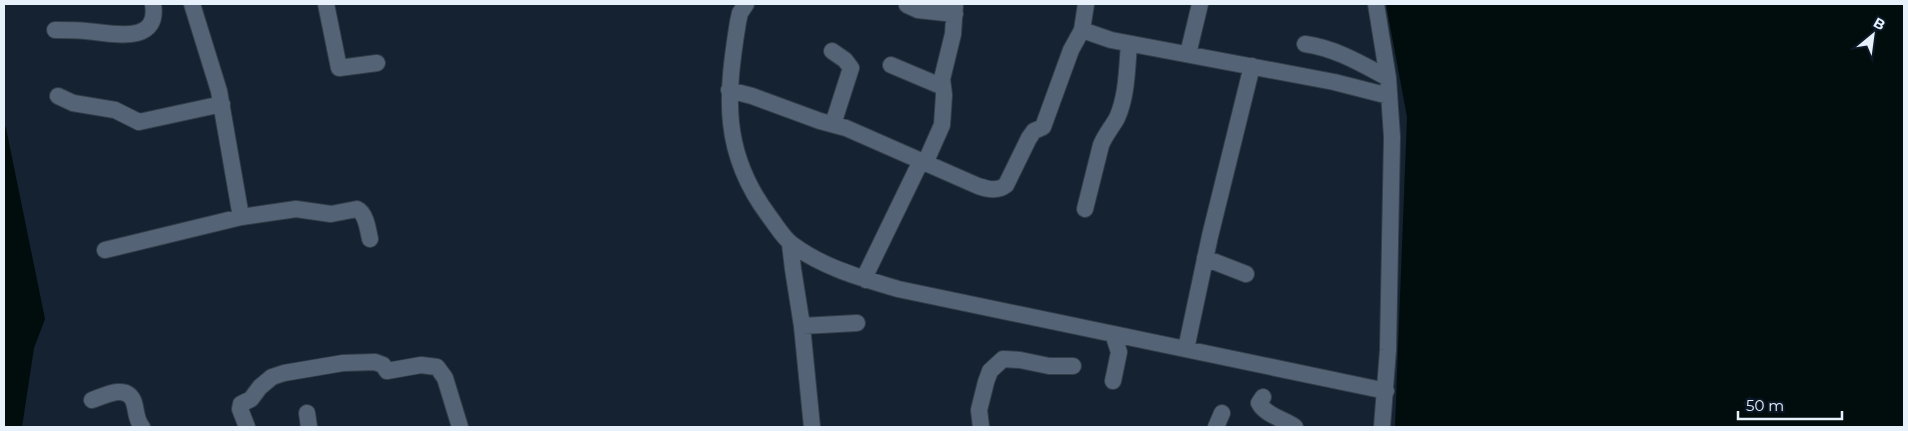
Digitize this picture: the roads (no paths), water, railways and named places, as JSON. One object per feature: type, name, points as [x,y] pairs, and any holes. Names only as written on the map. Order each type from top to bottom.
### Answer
[{"type":"street","points":[[55,30],[86,31],[115,35],[144,31],[154,18],[153,4]]},
{"type":"street","points":[[192,4],[209,62],[217,82],[241,217]]},
{"type":"street","points":[[326,4],[338,67],[377,64]]},
{"type":"street","points":[[746,4],[740,13],[738,22],[729,90],[732,133],[745,174],[762,206],[790,244],[822,263],[866,280],[898,289],[1386,391]]},
{"type":"street","points":[[729,90],[846,128],[978,186],[993,190],[1004,187],[1029,138],[1034,131],[1043,127],[1071,50],[1082,30],[1086,4]]},
{"type":"street","points":[[1188,54],[1200,4]]},
{"type":"street","points":[[1376,4],[1388,78],[1392,137],[1386,391],[1382,427]]},
{"type":"street","points":[[866,280],[876,253],[918,168],[926,162],[942,125],[942,75],[951,41],[955,9],[918,10],[907,5]]},
{"type":"street","points":[[1082,30],[1111,40],[1334,82],[1389,96]]},
{"type":"street","points":[[1085,209],[1101,145],[1121,106],[1130,44]]},
{"type":"street","points":[[1305,44],[1315,45],[1353,59],[1388,78]]},
{"type":"street","points":[[832,51],[845,60],[851,68],[833,124]]},
{"type":"street","points":[[891,65],[943,87]]},
{"type":"street","points":[[1186,348],[1205,258],[1252,66]]},
{"type":"street","points":[[58,96],[73,103],[115,110],[139,122],[222,104]]},
{"type":"street","points":[[105,250],[241,217],[296,209],[331,214],[357,209],[363,215],[370,240]]},
{"type":"street","points":[[790,244],[792,269],[802,326],[812,427]]},
{"type":"street","points":[[1205,258],[1246,274]]},
{"type":"street","points":[[802,326],[857,323]]},
{"type":"street","points":[[1113,334],[1119,352],[1113,381]]},
{"type":"street","points":[[981,427],[979,410],[986,382],[990,371],[1003,359],[1020,360],[1049,366],[1074,366]]},
{"type":"street","points":[[247,427],[240,409],[241,404],[251,399],[260,387],[278,374],[343,363],[376,362],[383,364],[387,371],[421,365],[437,367],[445,378],[460,427]]},
{"type":"street","points":[[92,400],[119,392],[125,393],[132,400],[136,418],[142,427]]},
{"type":"street","points":[[1262,397],[1259,403],[1262,409],[1286,420],[1295,427]]}]
